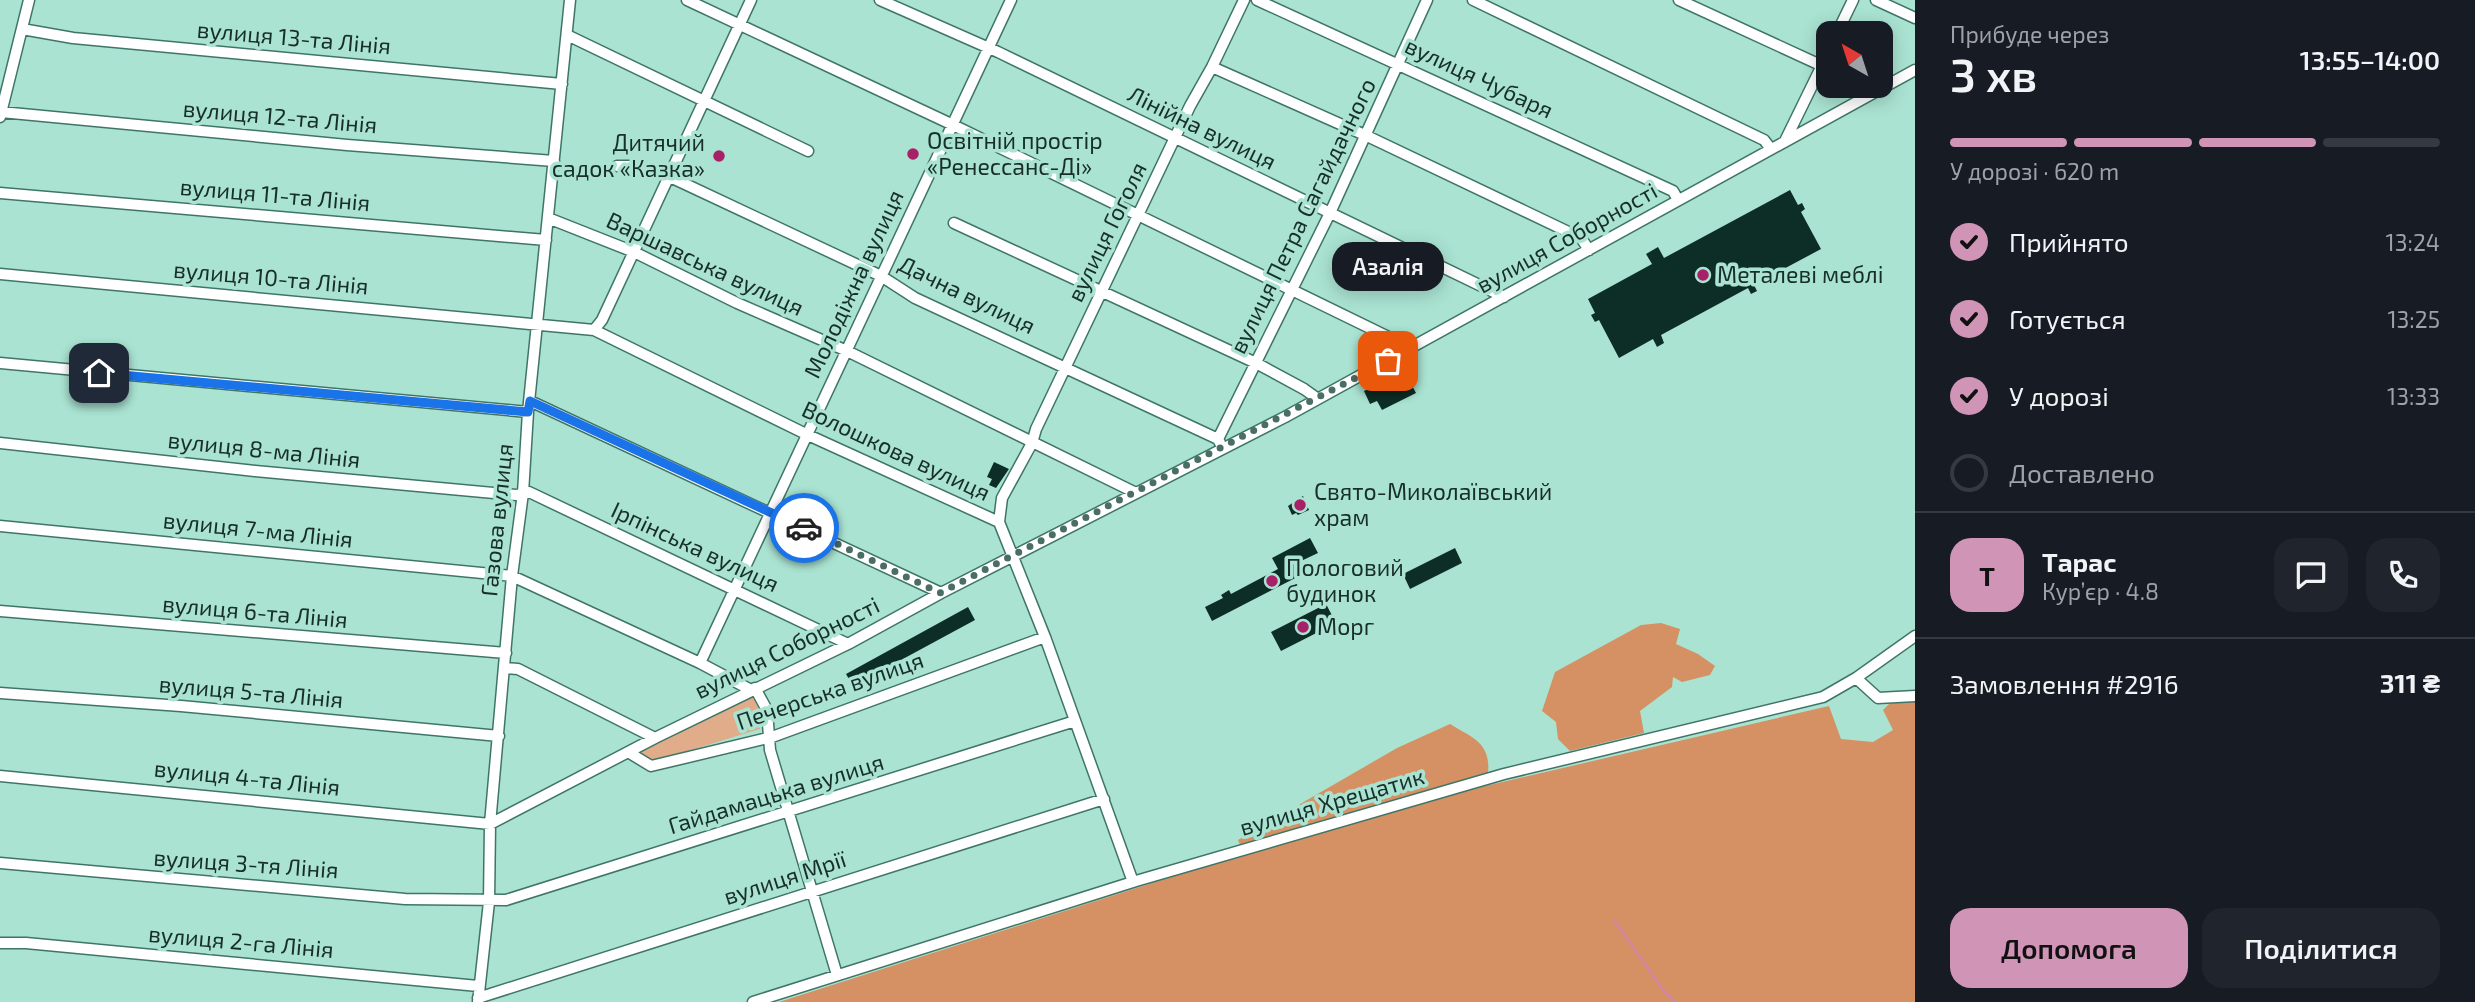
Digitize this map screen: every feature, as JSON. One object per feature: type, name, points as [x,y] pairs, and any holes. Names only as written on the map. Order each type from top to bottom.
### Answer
[{"type":"street","points":[[1,115],[29,0]]},
{"type":"street","points":[[558,0],[570,1]]},
{"type":"street","points":[[687,0],[951,124],[1411,348]]},
{"type":"street","points":[[594,330],[602,320],[751,0]]},
{"type":"street","name":"Лінійна вулиця","points":[[880,0],[989,49],[1504,297]]},
{"type":"street","name":"Молодіжна вулиця","points":[[700,663],[951,124],[1012,0]]},
{"type":"street","name":"вулиця Гоголя","points":[[999,522],[1002,498],[1032,443],[1035,429],[1189,106],[1244,0]]},
{"type":"street","name":"вулиця Чубаря","points":[[1257,0],[1673,191],[1678,200]]},
{"type":"street","name":"вулиця Петра Сагайдачного","points":[[1221,444],[1256,363],[1367,136],[1427,0]]},
{"type":"street","points":[[1473,0],[1764,140],[1771,149]]},
{"type":"street","points":[[1679,0],[1816,64]]},
{"type":"street","points":[[1843,21],[1853,0]]},
{"type":"street","points":[[1876,0],[1915,18]]},
{"type":"street","name":"Газова вулиця","points":[[478,995],[489,902],[490,824],[512,576],[523,493],[529,406],[570,1]]},
{"type":"street","name":"вулиця 13-та Лінія","points":[[22,29],[74,38],[562,84]]},
{"type":"street","points":[[567,35],[808,151]]},
{"type":"street","points":[[1212,66],[1581,238],[1589,250]]},
{"type":"street","name":"вулиця Соборності","points":[[1894,81],[1915,70]]},
{"type":"street","points":[[1785,141],[1816,84]]},
{"type":"street","name":"вулиця Соборності","points":[[490,824],[753,689],[848,644],[940,593],[1136,493],[1221,444],[1318,399],[1863,98]]},
{"type":"street","name":"вулиця 12-та Лінія","points":[[1,115],[554,160]]},
{"type":"street","name":"Дачна вулиця","points":[[618,166],[640,166],[668,176],[881,276],[915,298],[1066,366],[1221,444]]},
{"type":"street","name":"вулиця 11-та Лінія","points":[[0,192],[546,240]]},
{"type":"street","name":"Варшавська вулиця","points":[[548,218],[634,252],[737,303],[847,351],[1136,493]]},
{"type":"street","points":[[954,223],[1256,363],[1304,388],[1318,399]]},
{"type":"street","name":"вулиця 10-та Лінія","points":[[0,274],[538,324]]},
{"type":"street","name":"Волошкова вулиця","points":[[538,324],[594,330],[808,435],[999,522],[1045,638],[1133,882]]},
{"type":"street","points":[[0,363],[529,406],[771,512],[940,593]]},
{"type":"street","name":"вулиця 8-ма Лінія","points":[[0,443],[255,471],[516,495],[523,493]]},
{"type":"street","name":"Ірпінська вулиця","points":[[523,493],[529,492],[848,644]]},
{"type":"street","name":"вулиця 7-ма Лінія","points":[[0,526],[512,576],[753,689]]},
{"type":"street","name":"вулиця 6-та Лінія","points":[[0,611],[506,653]]},
{"type":"street","name":"вулиця Хрещатик","points":[[753,1002],[1133,882],[1504,775],[1823,697],[1856,678],[1915,636]]},
{"type":"street","name":"Печерська вулиця","points":[[628,752],[651,766],[767,737],[1045,638]]},
{"type":"street","points":[[505,668],[517,669],[656,738]]},
{"type":"street","points":[[1856,678],[1878,698],[1915,696]]},
{"type":"street","points":[[753,689],[767,710],[767,737],[837,975]]},
{"type":"street","name":"вулиця 5-та Лінія","points":[[0,693],[181,706],[499,736]]},
{"type":"street","name":"Гайдамацька вулиця","points":[[489,902],[506,900],[789,813],[1075,721]]},
{"type":"street","name":"вулиця 4-та Лінія","points":[[0,776],[490,824]]},
{"type":"street","name":"вулиця Мрії","points":[[478,995],[1104,799]]},
{"type":"street","name":"вулиця 3-тя Лінія","points":[[0,863],[405,898],[489,902]]},
{"type":"street","name":"вулиця 2-га Лінія","points":[[0,943],[26,943],[478,995]]},
{"type":"shaded area","points":[[1661,623],[1680,629],[1676,644],[1715,666],[1710,675],[1682,682],[1673,677],[1672,687],[1640,711],[1644,733],[1570,751],[1558,739],[1556,722],[1542,711],[1555,672],[1641,625]]},
{"type":"shaded area","points":[[1915,694],[1915,1002],[779,1002],[1378,811],[1829,706],[1841,739],[1873,742],[1893,730],[1883,710],[1897,696]]},
{"type":"shaded area","points":[[753,696],[761,714],[760,729],[652,762],[638,753]]},
{"type":"shaded area","points":[[1450,724],[1479,742],[1487,755],[1488,773],[1240,845],[1238,840],[1397,748]]},
{"type":"building","name":"Металеві меблі","points":[[1790,190],[1798,205],[1802,203],[1805,209],[1801,212],[1821,249],[1754,285],[1757,291],[1751,294],[1748,288],[1661,335],[1664,343],[1657,347],[1653,339],[1619,358],[1599,320],[1595,322],[1591,315],[1595,313],[1588,299],[1652,264],[1646,254],[1658,247],[1664,258]]},
{"type":"building","points":[[1398,370],[1404,382],[1409,380],[1416,393],[1382,410],[1377,401],[1370,404],[1364,391],[1370,388],[1369,385]]},
{"type":"building","points":[[994,462],[1009,469],[996,488],[989,485],[992,479],[987,477]]},
{"type":"building","name":"Свято-Миколаївський храм","points":[[1303,496],[1309,510],[1292,515],[1288,506]]},
{"type":"building","name":"Пологовий будинок","points":[[1310,538],[1318,553],[1301,561],[1307,572],[1212,621],[1205,607],[1223,598],[1221,595],[1229,590],[1231,594],[1278,569],[1272,558]]},
{"type":"building","points":[[1455,548],[1462,563],[1410,589],[1403,574]]},
{"type":"building","name":"Морг","points":[[1326,604],[1336,623],[1281,651],[1271,632]]},
{"type":"building","points":[[968,607],[975,620],[853,686],[846,674]]},
{"type":"waterway","points":[[1614,920],[1664,991],[1675,1002]]},
{"type":"way so far","points":[[804,528],[940,593],[1244,438],[1388,361]]},
{"type":"place","name":"Освітній простір «Ренессанс-Ді»","points":[[913,154]]},
{"type":"place","name":"Дитячий садок «Казка»","points":[[719,156]]},
{"type":"place","name":"Металеві меблі","points":[[1703,275]]},
{"type":"place","name":"Азалія","points":[[1388,361]]},
{"type":"place","name":"Свято-Миколаївський храм","points":[[1300,505]]},
{"type":"place","name":"Пологовий будинок","points":[[1272,581]]},
{"type":"place","name":"Морг","points":[[1303,627]]},
{"type":"route","points":[[99,373],[528,412],[530,401],[804,528]]}]
